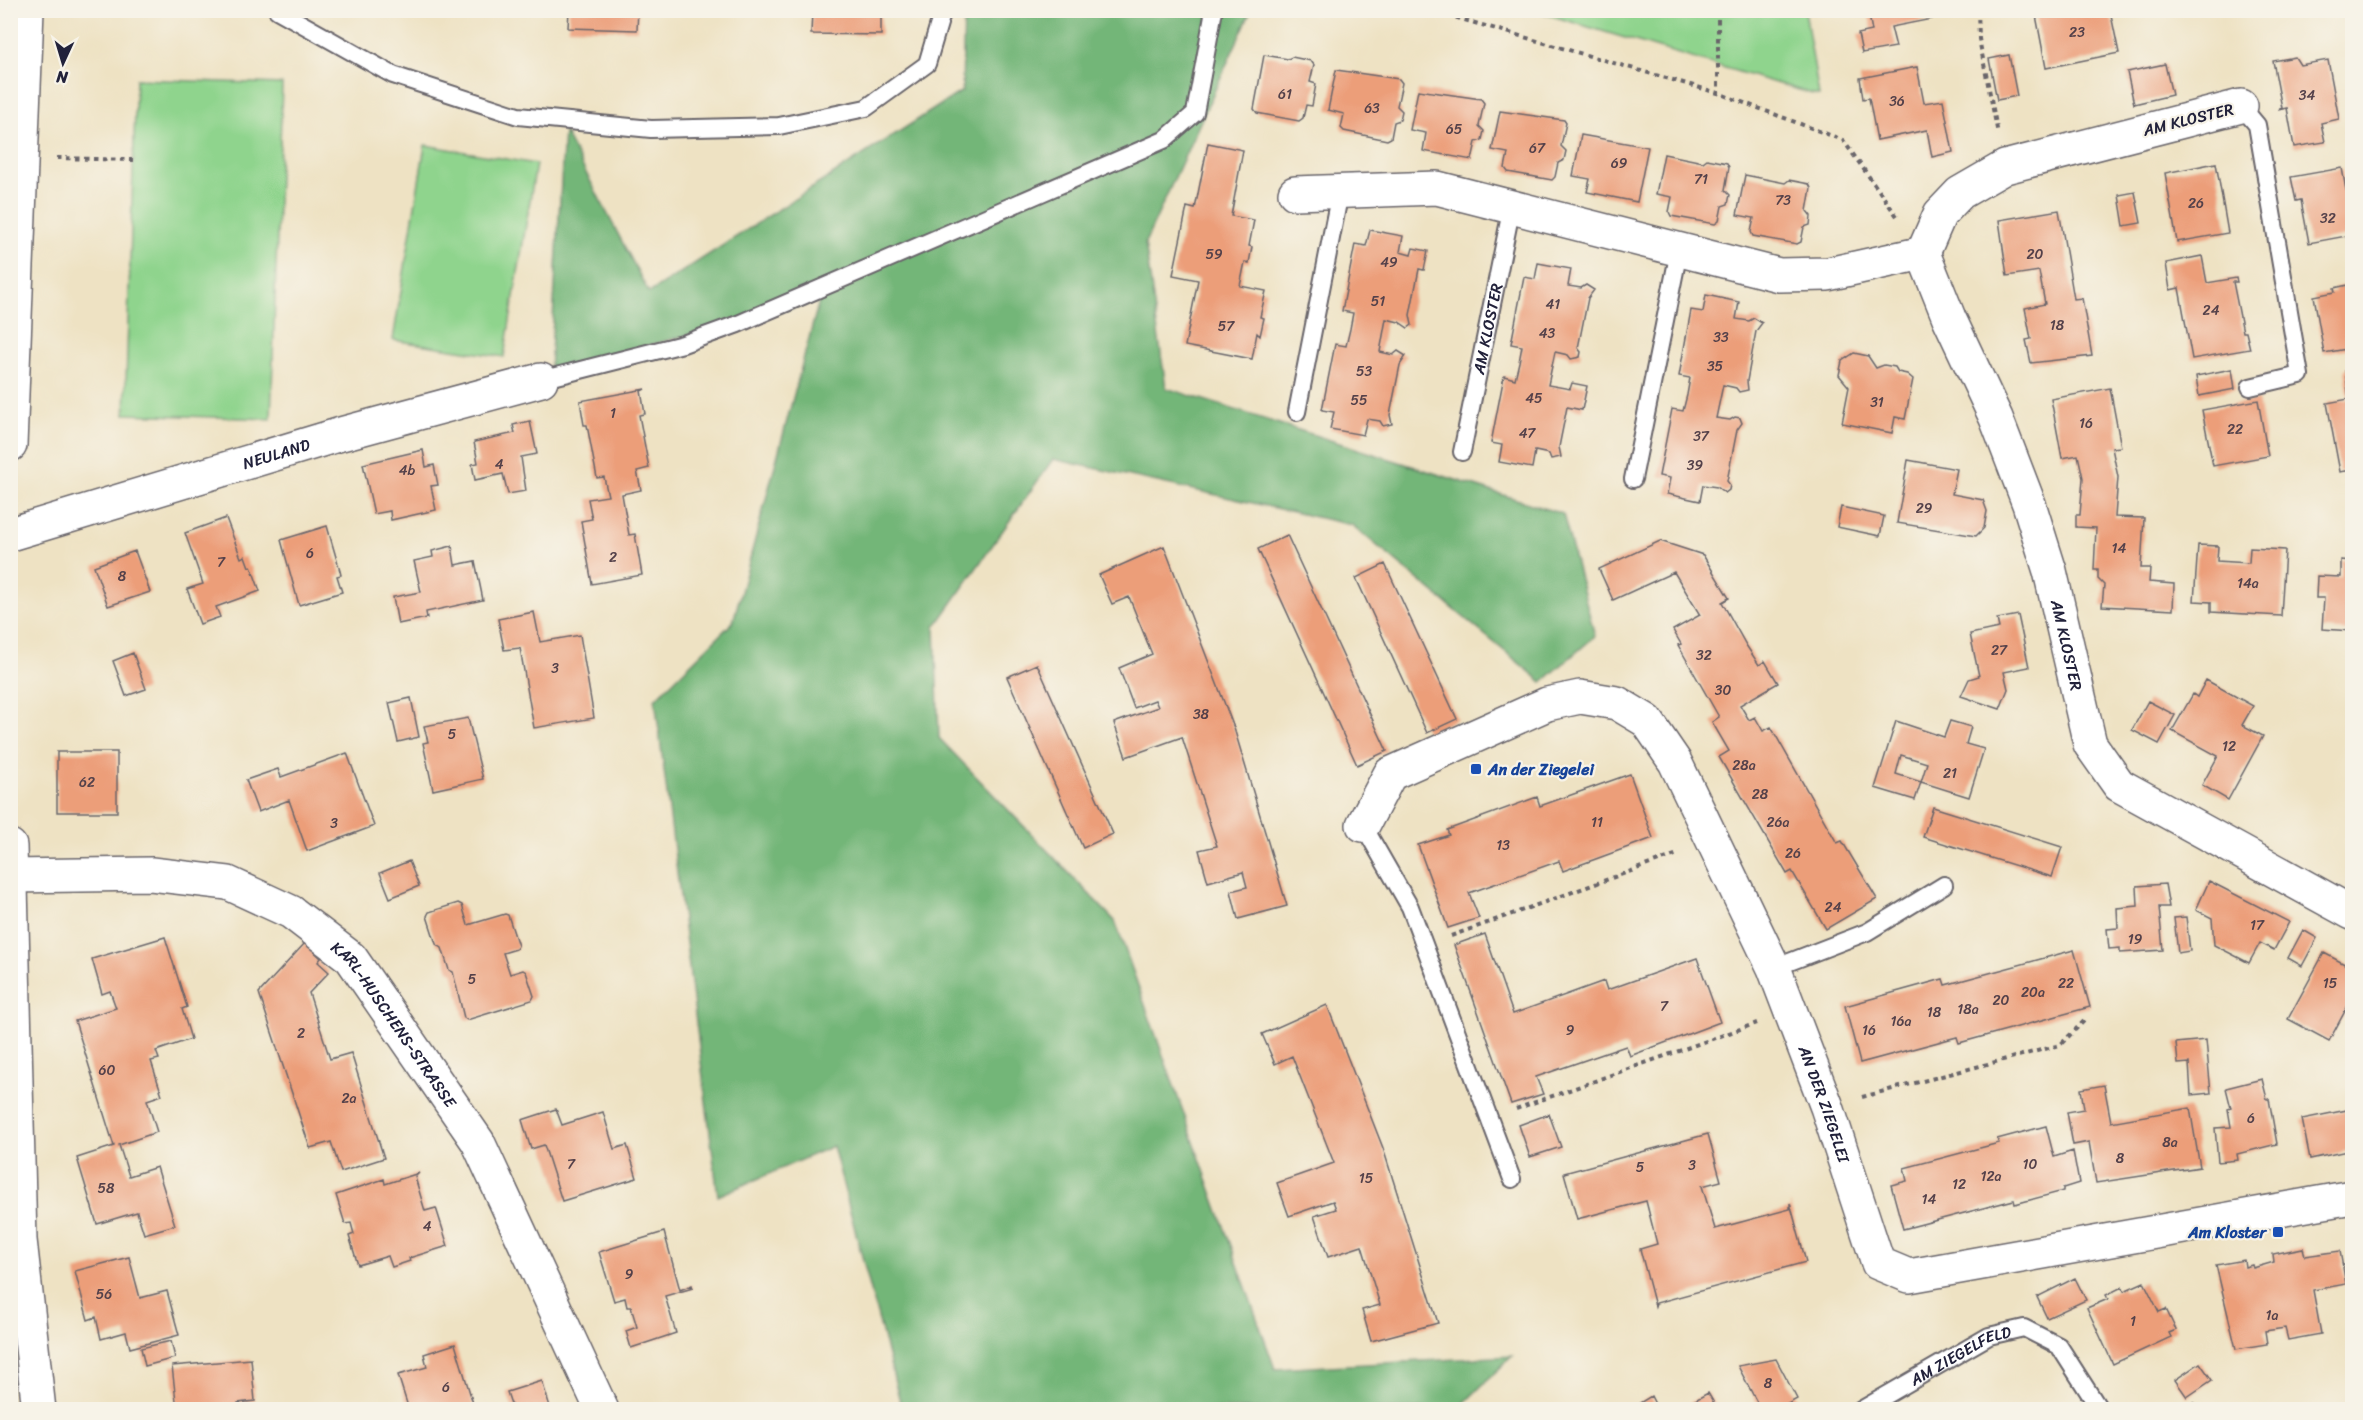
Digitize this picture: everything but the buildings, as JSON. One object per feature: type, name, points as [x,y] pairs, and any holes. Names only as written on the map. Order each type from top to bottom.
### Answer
[{"type":"street","points":[[10,446],[21,18]]},
{"type":"street","name":"AM KLOSTER","points":[[2241,106],[2005,167],[1960,193],[1940,214],[1923,253],[1949,318],[1996,418],[2030,504],[2050,571],[2090,744],[2119,785],[2352,913]]},
{"type":"street","points":[[1295,193],[1437,188],[1779,275],[1828,274],[1923,253]]},
{"type":"street","name":"NEULAND","points":[[10,534],[341,434],[542,380]]},
{"type":"street","name":"AN DER ZIEGELEI","points":[[1363,825],[1390,774],[1547,704],[1580,697],[1617,703],[1647,721],[1675,762],[1792,1010],[1827,1107],[1878,1263],[1909,1276],[2352,1197]]},
{"type":"street","points":[[10,846],[20,1240],[39,1410]]},
{"type":"street","name":"KARL-HUSCHENS-STRASSE","points":[[11,876],[152,874],[228,883],[291,912],[351,958],[478,1142],[602,1410]]},
{"type":"lane","points":[[277,10],[393,75],[518,116],[651,129],[779,126],[866,108],[927,64],[943,10]]},
{"type":"lane","points":[[542,380],[683,344],[738,324],[1164,140],[1195,113],[1214,10]]},
{"type":"lane","name":"AM KLOSTER","points":[[2241,106],[2257,125],[2300,375],[2250,387]]},
{"type":"lane","points":[[1297,412],[1340,192]]},
{"type":"lane","name":"AM KLOSTER","points":[[1462,452],[1512,206]]},
{"type":"lane","points":[[1633,479],[1679,251]]},
{"type":"lane","points":[[1363,825],[1410,907],[1512,1179]]},
{"type":"lane","points":[[1774,968],[1867,932],[1944,885]]},
{"type":"lane","name":"AM ZIEGELFELD","points":[[1862,1410],[1989,1336],[2024,1328],[2059,1346],[2100,1410]]},
{"type":"path","points":[[1430,10],[1719,93],[1843,140],[1923,253]]},
{"type":"path","points":[[1718,10],[1719,93]]},
{"type":"path","points":[[1978,10],[1979,39],[2005,167]]},
{"type":"path","points":[[66,159],[134,160]]},
{"type":"path","points":[[1425,946],[1713,841]]},
{"type":"path","points":[[1490,1119],[1792,1010]]},
{"type":"path","points":[[1827,1107],[2060,1045],[2088,1018]]},
{"type":"green space","points":[[964,11],[1251,11],[1145,243],[1166,388],[1563,514],[1595,636],[1542,682],[1352,525],[1053,459],[935,627],[939,738],[1115,921],[1275,1369],[1512,1356],[1458,1409],[902,1409],[833,1146],[718,1196],[655,699],[733,622],[819,301],[550,371],[564,131],[649,293],[962,91]]},
{"type":"green space","points":[[1535,11],[1805,11],[1819,96]]},
{"type":"green space","points":[[136,79],[282,84],[271,419],[125,414]]},
{"type":"green space","points":[[425,145],[536,164],[504,357],[393,340]]},
{"type":"place","name":"An der Ziegelei","points":[[1476,769]]},
{"type":"place","name":"Am Kloster","points":[[2278,1232]]}]
